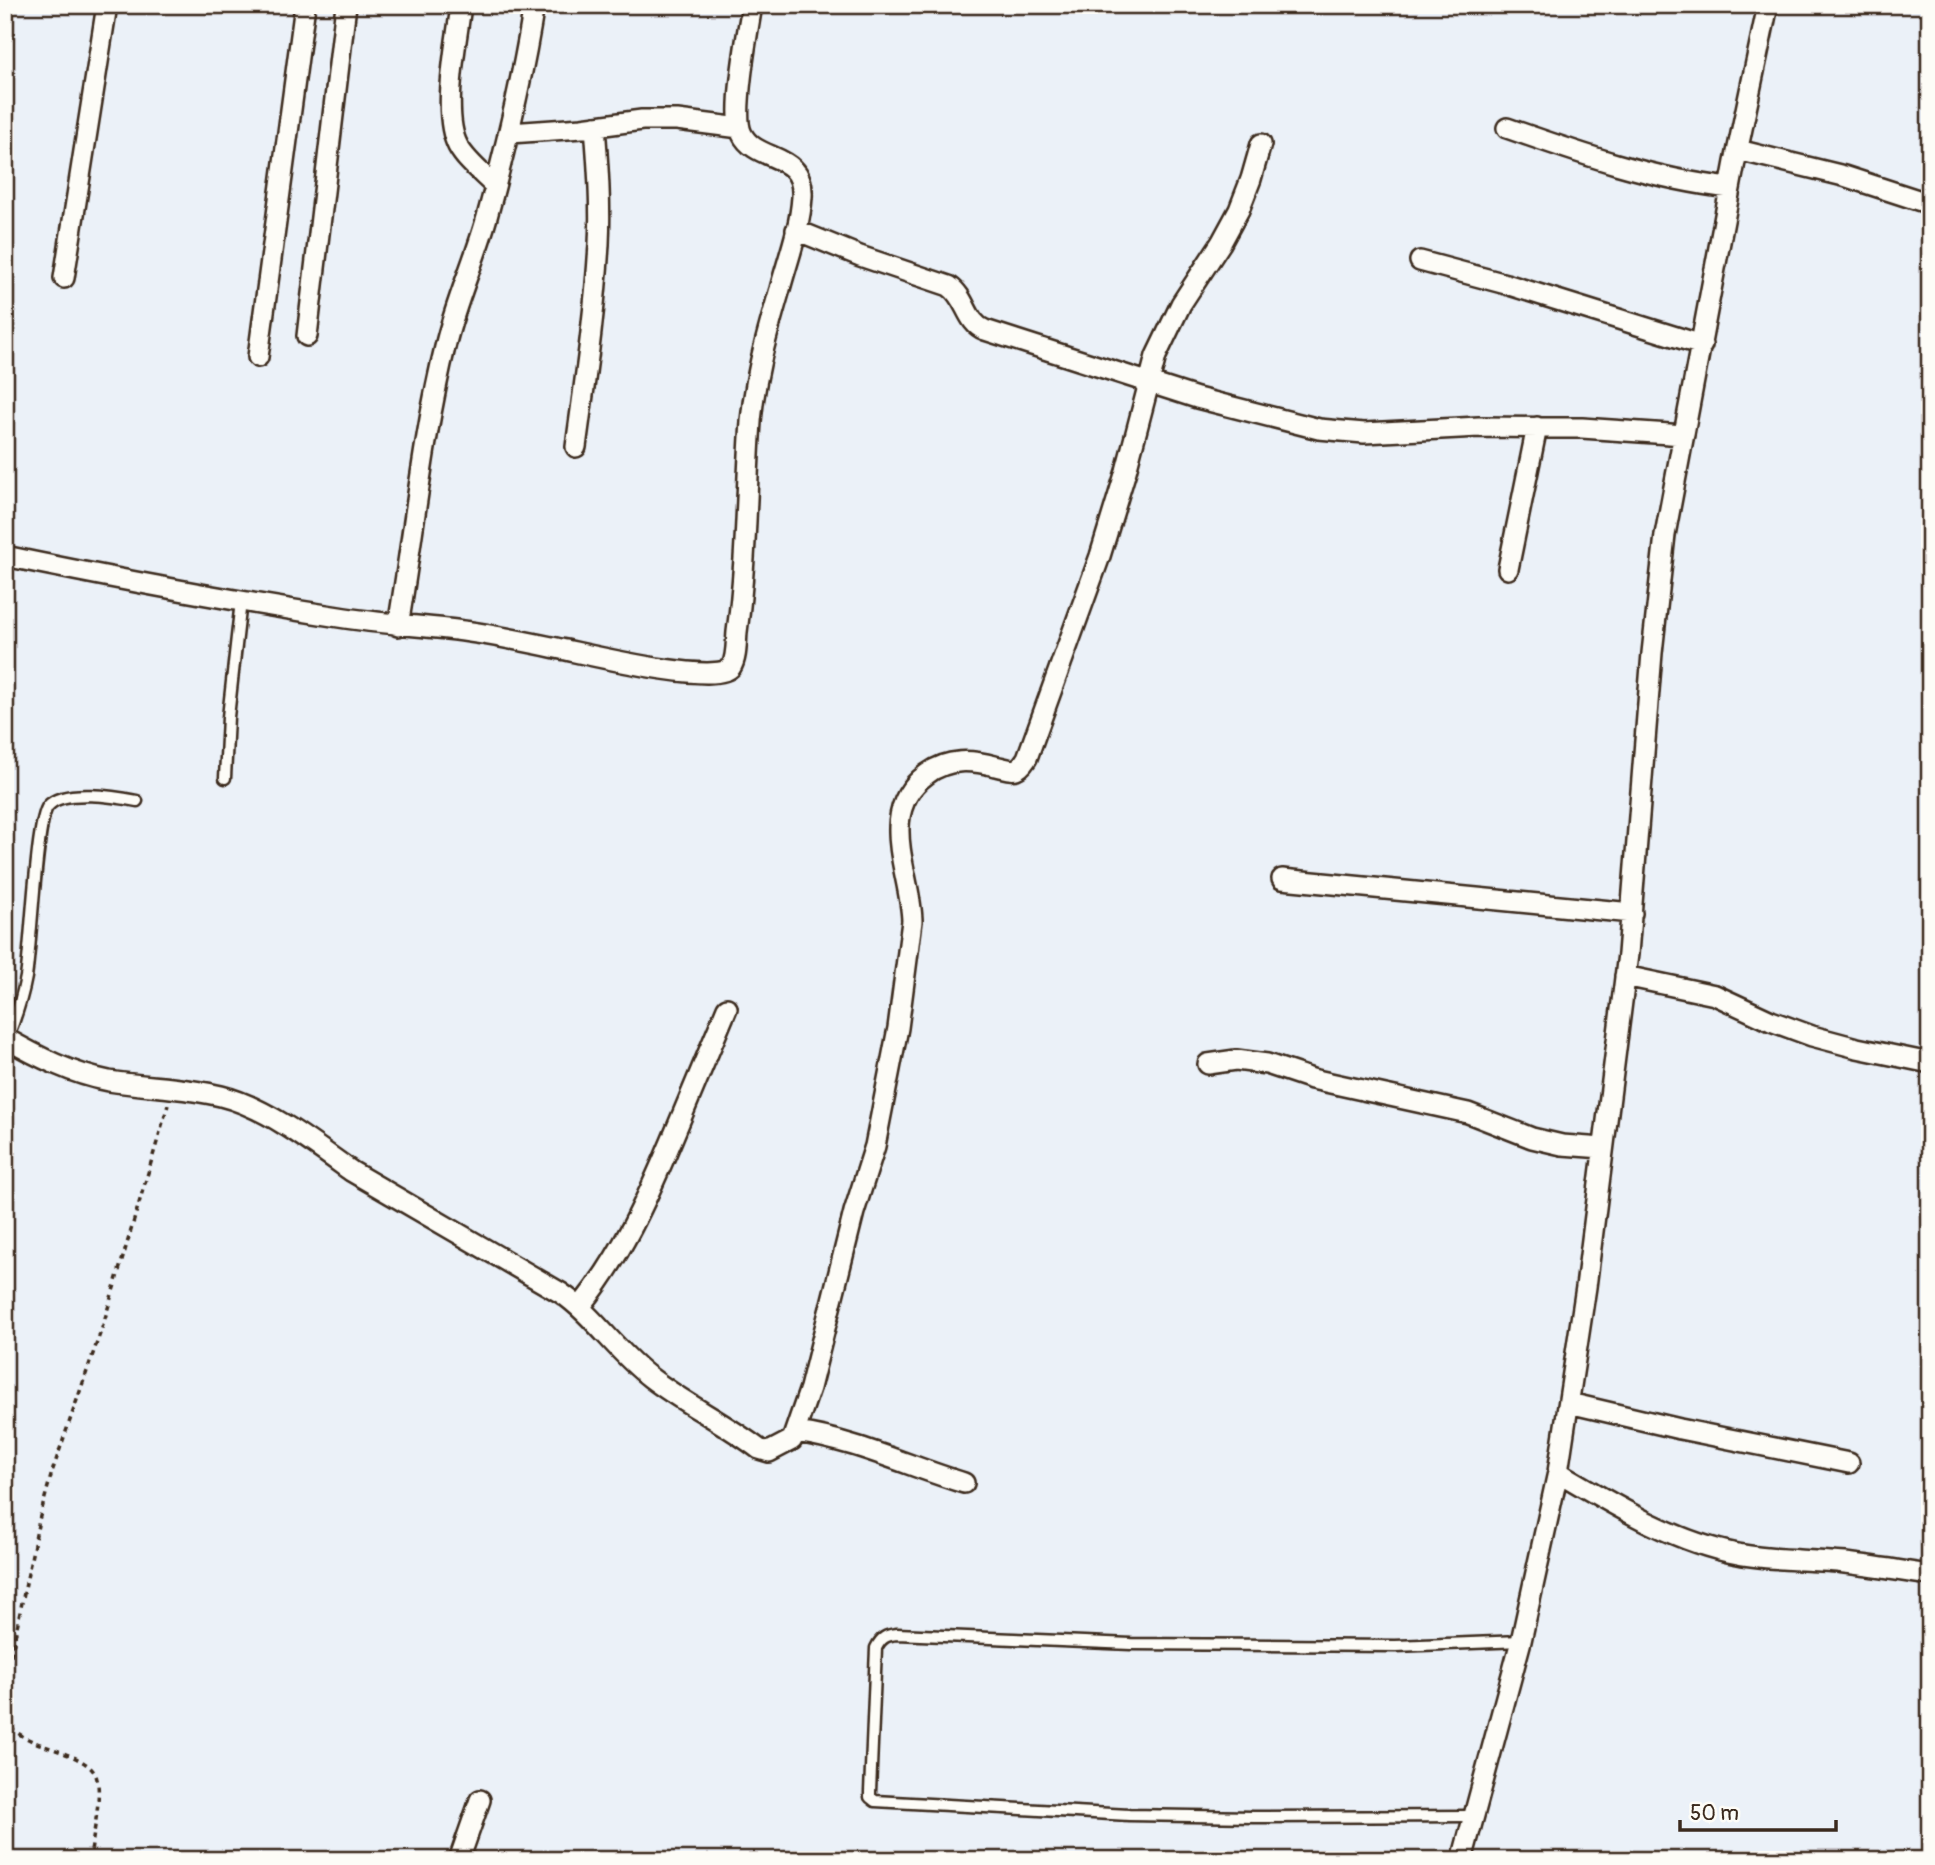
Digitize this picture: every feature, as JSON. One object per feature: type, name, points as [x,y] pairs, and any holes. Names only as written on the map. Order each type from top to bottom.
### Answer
[{"type":"street","points":[[64,278],[107,5]]},
{"type":"street","points":[[258,356],[304,5]]},
{"type":"street","points":[[307,336],[346,5]]},
{"type":"street","points":[[461,5],[450,103],[451,127],[458,147],[495,186]]},
{"type":"street","points":[[398,626],[426,443],[444,353],[510,133],[534,5]]},
{"type":"street","points":[[5,555],[241,601],[398,626],[481,633],[673,671],[714,674],[731,667],[743,596],[753,402],[759,365],[796,230],[802,196],[801,181],[795,170],[784,161],[750,144],[741,133],[742,75],[752,5]]},
{"type":"street","points":[[1462,1860],[1521,1641],[1558,1472],[1625,976],[1665,535],[1730,188],[1768,5]]},
{"type":"street","points":[[510,133],[642,120],[677,120],[740,128]]},
{"type":"street","points":[[576,447],[590,345],[599,242],[599,180],[595,126]]},
{"type":"street","points":[[1507,128],[1626,168],[1681,181],[1730,188]]},
{"type":"street","points":[[6,1039],[37,1056],[77,1072],[108,1080],[223,1096],[251,1107],[321,1149],[351,1171],[543,1282],[580,1307],[623,1353],[651,1378],[759,1449],[769,1452],[784,1446],[792,1440],[796,1432],[854,1212],[876,1146],[898,1028],[912,921],[912,904],[899,855],[898,832],[904,805],[913,788],[927,774],[944,765],[965,760],[1012,769],[1023,764],[1044,717],[1100,556],[1126,471],[1156,355],[1171,323],[1238,210],[1261,144]]},
{"type":"street","points":[[1738,150],[1844,176],[1930,204]]},
{"type":"street","points":[[796,230],[860,256],[950,286],[961,295],[972,321],[978,327],[1228,407],[1320,429],[1341,432],[1400,432],[1479,427],[1537,427],[1684,435]]},
{"type":"street","points":[[1420,261],[1506,284],[1702,345]]},
{"type":"street","points":[[1508,569],[1537,427]]},
{"type":"street","points":[[1282,878],[1632,913]]},
{"type":"street","points":[[1625,976],[1715,995],[1771,1021],[1812,1036],[1930,1063]]},
{"type":"street","points":[[580,1307],[599,1284],[630,1233],[727,1007]]},
{"type":"street","points":[[1208,1064],[1236,1060],[1267,1064],[1312,1079],[1468,1113],[1532,1138],[1562,1145],[1603,1148]]},
{"type":"street","points":[[1569,1403],[1849,1464]]},
{"type":"street","points":[[796,1432],[848,1443],[914,1468],[964,1483]]},
{"type":"street","points":[[1558,1472],[1671,1532],[1737,1554],[1781,1560],[1845,1563],[1930,1575]]},
{"type":"street","points":[[459,1860],[480,1800]]},
{"type":"lane","points":[[225,778],[228,717],[241,601]]},
{"type":"lane","points":[[6,1039],[20,1006],[26,977],[39,842],[42,819],[48,805],[60,799],[81,796],[109,796],[137,801]]},
{"type":"lane","points":[[1473,1816],[1129,1815],[874,1801],[870,1792],[876,1648],[880,1640],[897,1634],[1131,1644],[1396,1646],[1521,1641]]},
{"type":"path","points":[[5,1685],[33,1545],[52,1472],[103,1325],[174,1088]]},
{"type":"path","points":[[5,1719],[13,1730],[80,1761],[95,1772],[98,1793],[90,1860]]}]
